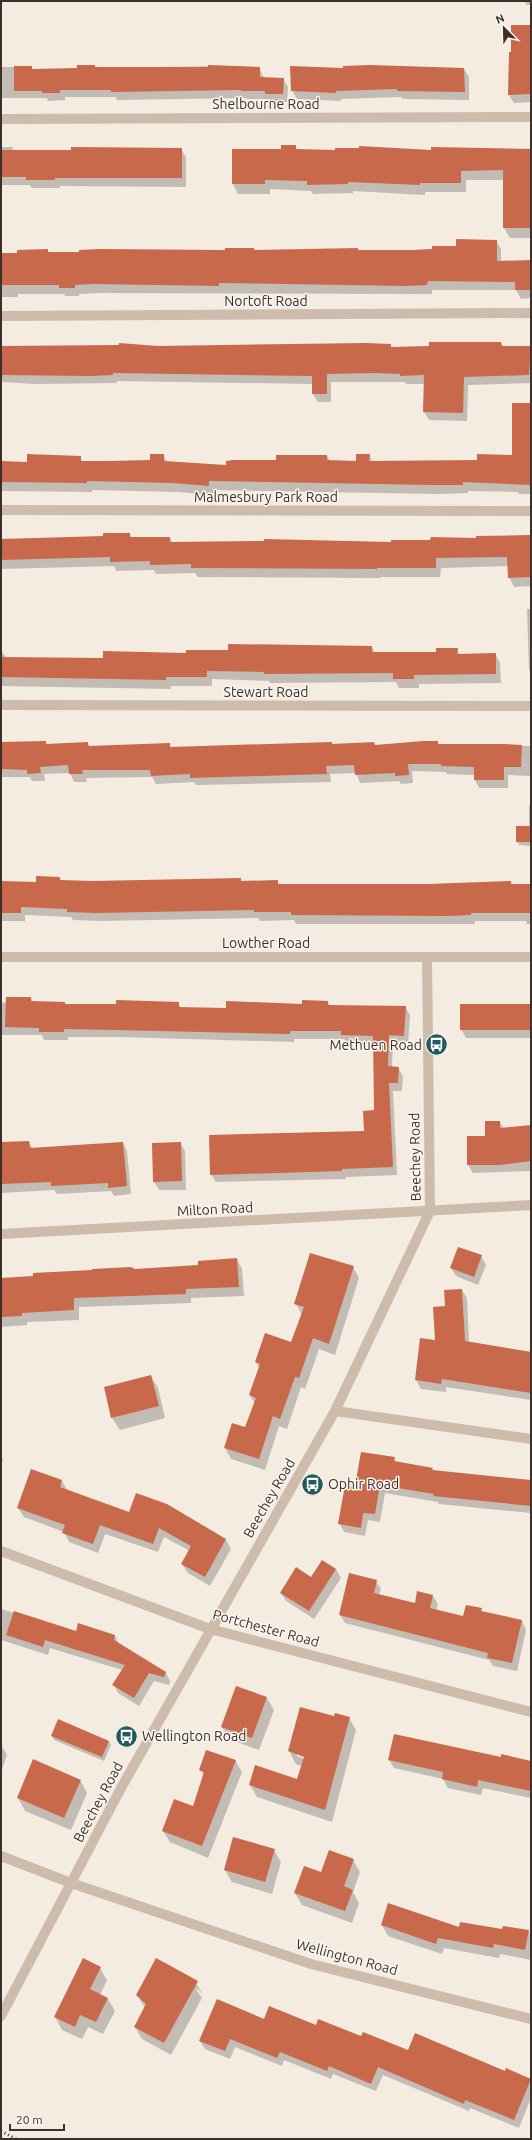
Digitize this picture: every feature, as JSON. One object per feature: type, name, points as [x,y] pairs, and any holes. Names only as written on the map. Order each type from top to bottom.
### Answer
[{"type":"street","name":"Shelbourne Road","points":[[1,119],[531,117]]},
{"type":"street","name":"Nortoft Road","points":[[1,316],[531,314]]},
{"type":"street","name":"Malmesbury Park Road","points":[[1,510],[531,512]]},
{"type":"street","name":"Stewart Road","points":[[1,706],[531,706]]},
{"type":"street","name":"Lowther Road","points":[[1,958],[531,957]]},
{"type":"street","name":"Beechey Road","points":[[1,2016],[121,1788],[335,1411],[430,1211],[427,958]]},
{"type":"street","points":[[430,1211],[531,1206]]},
{"type":"street","name":"Milton Road","points":[[1,1234],[430,1211]]},
{"type":"street","points":[[335,1411],[531,1439]]},
{"type":"street","name":"Portchester Road","points":[[1,1551],[210,1629],[531,1712]]},
{"type":"street","name":"Wellington Road","points":[[1,1856],[71,1883],[311,1964],[531,2018]]},
{"type":"building","points":[[511,25],[531,25],[531,94],[508,95]]},
{"type":"building","points":[[77,65],[95,65],[95,67],[208,67],[208,65],[260,67],[260,77],[284,78],[283,94],[265,94],[265,91],[241,90],[111,92],[111,90],[60,90],[60,93],[42,93],[42,91],[14,91],[14,66],[32,66],[32,69],[77,68]]},
{"type":"building","points":[[370,65],[464,68],[465,92],[397,91],[397,89],[336,91],[336,93],[291,91],[290,66],[343,68],[343,66]]},
{"type":"building","points":[[281,145],[296,145],[296,149],[335,150],[335,148],[359,148],[359,146],[431,150],[431,147],[531,149],[531,228],[503,228],[503,170],[461,171],[461,183],[420,183],[420,185],[348,182],[348,184],[307,185],[307,181],[265,180],[265,184],[232,184],[232,149],[281,149]]},
{"type":"building","points":[[71,147],[182,148],[182,178],[55,178],[55,180],[26,180],[26,177],[1,177],[1,150],[71,150]]},
{"type":"building","points":[[456,239],[497,240],[497,261],[531,260],[531,290],[515,290],[515,282],[428,281],[427,285],[407,286],[219,283],[219,286],[94,284],[75,285],[75,288],[59,288],[59,285],[1,285],[1,253],[17,253],[17,250],[48,249],[48,252],[79,252],[79,250],[99,249],[225,250],[225,248],[254,248],[254,250],[358,248],[358,250],[412,250],[432,249],[432,246],[456,246]]},
{"type":"building","points":[[429,342],[501,342],[502,346],[531,346],[529,375],[464,377],[463,413],[423,412],[424,375],[400,376],[400,374],[376,373],[327,374],[327,394],[312,394],[312,376],[113,373],[113,375],[91,376],[1,375],[1,346],[119,345],[119,343],[158,346],[366,343],[391,344],[391,347],[429,346]]},
{"type":"building","points":[[512,403],[531,403],[531,485],[463,482],[463,485],[432,485],[209,481],[209,486],[172,483],[87,481],[87,483],[1,482],[1,461],[27,462],[27,454],[81,456],[81,461],[108,461],[150,460],[150,454],[164,454],[164,461],[226,465],[226,461],[233,460],[276,460],[276,455],[327,455],[327,460],[356,461],[356,454],[370,454],[369,461],[477,460],[477,454],[512,455]]},
{"type":"building","points":[[103,533],[130,533],[130,537],[170,537],[170,542],[264,541],[264,539],[391,542],[391,540],[430,540],[431,537],[476,538],[476,536],[531,535],[531,577],[508,578],[507,557],[436,558],[436,568],[377,569],[191,568],[191,564],[150,565],[150,561],[110,562],[110,557],[1,560],[1,539],[103,536]]},
{"type":"building","points":[[228,644],[372,646],[372,652],[436,652],[436,648],[458,648],[457,654],[496,653],[496,674],[414,675],[414,679],[393,679],[393,673],[264,674],[264,672],[207,671],[207,677],[166,677],[166,680],[1,677],[1,657],[103,658],[103,651],[186,653],[186,650],[228,650]]},
{"type":"building","points":[[46,741],[46,744],[88,742],[88,746],[170,743],[170,747],[332,742],[332,744],[374,742],[375,745],[423,741],[438,741],[438,744],[522,745],[521,767],[504,767],[504,780],[474,780],[474,767],[441,766],[441,764],[408,764],[409,775],[395,776],[395,773],[355,775],[354,765],[326,766],[327,774],[190,778],[190,774],[151,776],[150,770],[82,770],[83,774],[69,774],[68,765],[40,767],[41,773],[27,774],[27,770],[1,769],[1,742]]},
{"type":"building","points":[[516,826],[531,826],[531,842],[516,842]]},
{"type":"building","points":[[36,876],[60,877],[60,880],[93,881],[241,878],[241,881],[278,880],[278,884],[428,884],[511,881],[511,884],[531,884],[531,913],[471,913],[471,915],[447,916],[291,915],[291,912],[254,912],[254,910],[96,913],[67,912],[67,909],[21,907],[21,913],[1,913],[1,881],[36,882]]},
{"type":"building","points":[[6,997],[31,997],[31,1001],[65,1002],[65,1004],[116,1004],[116,1000],[179,1002],[179,1007],[226,1008],[226,1001],[302,1004],[302,1000],[328,1001],[328,1005],[406,1006],[404,1036],[389,1035],[388,1066],[399,1067],[398,1083],[389,1083],[393,1167],[342,1169],[342,1171],[210,1175],[209,1135],[364,1131],[363,1111],[374,1110],[373,1036],[341,1035],[341,1031],[290,1031],[290,1034],[64,1029],[64,1032],[39,1032],[39,1028],[5,1027]]},
{"type":"building","points":[[460,1004],[531,1004],[531,1030],[460,1030]]},
{"type":"building","points":[[485,1121],[500,1121],[500,1128],[531,1125],[531,1161],[500,1165],[467,1165],[467,1136],[485,1136]]},
{"type":"building","points":[[29,1141],[30,1148],[123,1142],[127,1186],[108,1188],[108,1183],[51,1186],[51,1182],[1,1184],[1,1142]]},
{"type":"building","points":[[181,1142],[182,1181],[153,1182],[152,1143]]},
{"type":"building","points":[[458,1247],[482,1255],[474,1277],[450,1268]]},
{"type":"building","points":[[310,1253],[354,1266],[329,1344],[313,1338],[299,1378],[295,1377],[280,1419],[273,1416],[259,1459],[224,1448],[232,1423],[245,1427],[256,1398],[249,1395],[260,1364],[255,1362],[265,1333],[291,1342],[304,1307],[294,1304]]},
{"type":"building","points":[[237,1258],[239,1287],[186,1289],[186,1294],[74,1298],[74,1310],[22,1313],[22,1316],[1,1317],[1,1278],[33,1276],[33,1273],[92,1269],[131,1267],[135,1269],[198,1265],[198,1261]]},
{"type":"building","points":[[462,1289],[465,1341],[531,1352],[531,1393],[442,1379],[441,1384],[415,1380],[420,1338],[435,1340],[433,1307],[445,1306],[444,1290]]},
{"type":"building","points":[[151,1375],[159,1406],[111,1418],[104,1387]]},
{"type":"building","points":[[361,1452],[395,1457],[394,1461],[433,1468],[432,1470],[531,1480],[531,1506],[433,1496],[434,1494],[380,1485],[375,1514],[363,1513],[361,1528],[338,1524],[345,1485],[355,1486]]},
{"type":"building","points":[[31,1469],[62,1480],[60,1487],[129,1512],[136,1493],[167,1504],[226,1539],[205,1577],[181,1564],[191,1546],[159,1528],[153,1544],[100,1525],[93,1544],[62,1533],[65,1525],[17,1508]]},
{"type":"building","points":[[322,1560],[336,1569],[309,1611],[280,1593],[296,1567],[311,1577]]},
{"type":"building","points":[[349,1573],[377,1580],[374,1593],[415,1603],[417,1591],[433,1595],[430,1608],[463,1616],[466,1605],[482,1608],[481,1611],[522,1620],[512,1663],[487,1658],[488,1653],[339,1615]]},
{"type":"building","points":[[14,1611],[76,1631],[78,1623],[115,1635],[114,1640],[166,1672],[164,1677],[149,1673],[134,1698],[112,1685],[125,1665],[45,1640],[43,1647],[6,1635]]},
{"type":"building","points":[[236,1686],[267,1697],[252,1738],[221,1727]]},
{"type":"building","points":[[300,1707],[334,1716],[335,1713],[350,1717],[325,1810],[249,1785],[255,1765],[297,1779],[304,1757],[288,1751]]},
{"type":"building","points":[[58,1719],[109,1741],[102,1757],[51,1736]]},
{"type":"building","points":[[394,1734],[501,1757],[501,1754],[531,1761],[531,1791],[478,1780],[477,1787],[442,1779],[443,1772],[388,1760]]},
{"type":"building","points":[[206,1750],[236,1760],[202,1846],[162,1831],[174,1799],[193,1806],[204,1772],[199,1770]]},
{"type":"building","points":[[33,1759],[81,1780],[64,1818],[17,1798]]},
{"type":"building","points":[[233,1837],[275,1849],[265,1882],[224,1870]]},
{"type":"building","points":[[329,1850],[354,1859],[344,1886],[353,1890],[345,1911],[294,1893],[304,1866],[321,1872]]},
{"type":"building","points":[[388,1903],[459,1927],[460,1922],[502,1929],[503,1926],[529,1930],[525,1950],[494,1944],[493,1948],[438,1938],[436,1944],[381,1925]]},
{"type":"building","points":[[83,1958],[101,1967],[90,1989],[108,1998],[96,2022],[80,2015],[75,2027],[54,2017]]},
{"type":"building","points":[[156,1958],[198,1981],[164,2043],[134,2027],[146,2004],[136,1995]]},
{"type":"building","points":[[217,1999],[264,2019],[269,2006],[316,2025],[318,2019],[361,2036],[363,2032],[408,2050],[415,2033],[505,2071],[506,2068],[531,2079],[514,2120],[465,2100],[464,2104],[378,2067],[371,2084],[329,2066],[327,2071],[280,2052],[277,2058],[230,2039],[225,2051],[199,2041]]},
{"type":"railway","points":[[1,2131],[16,2139]]},
{"type":"place","name":"Methuen Road","points":[[437,1045]]},
{"type":"place","name":"Ophir Road","points":[[312,1484]]},
{"type":"place","name":"Wellington Road","points":[[126,1736]]}]
